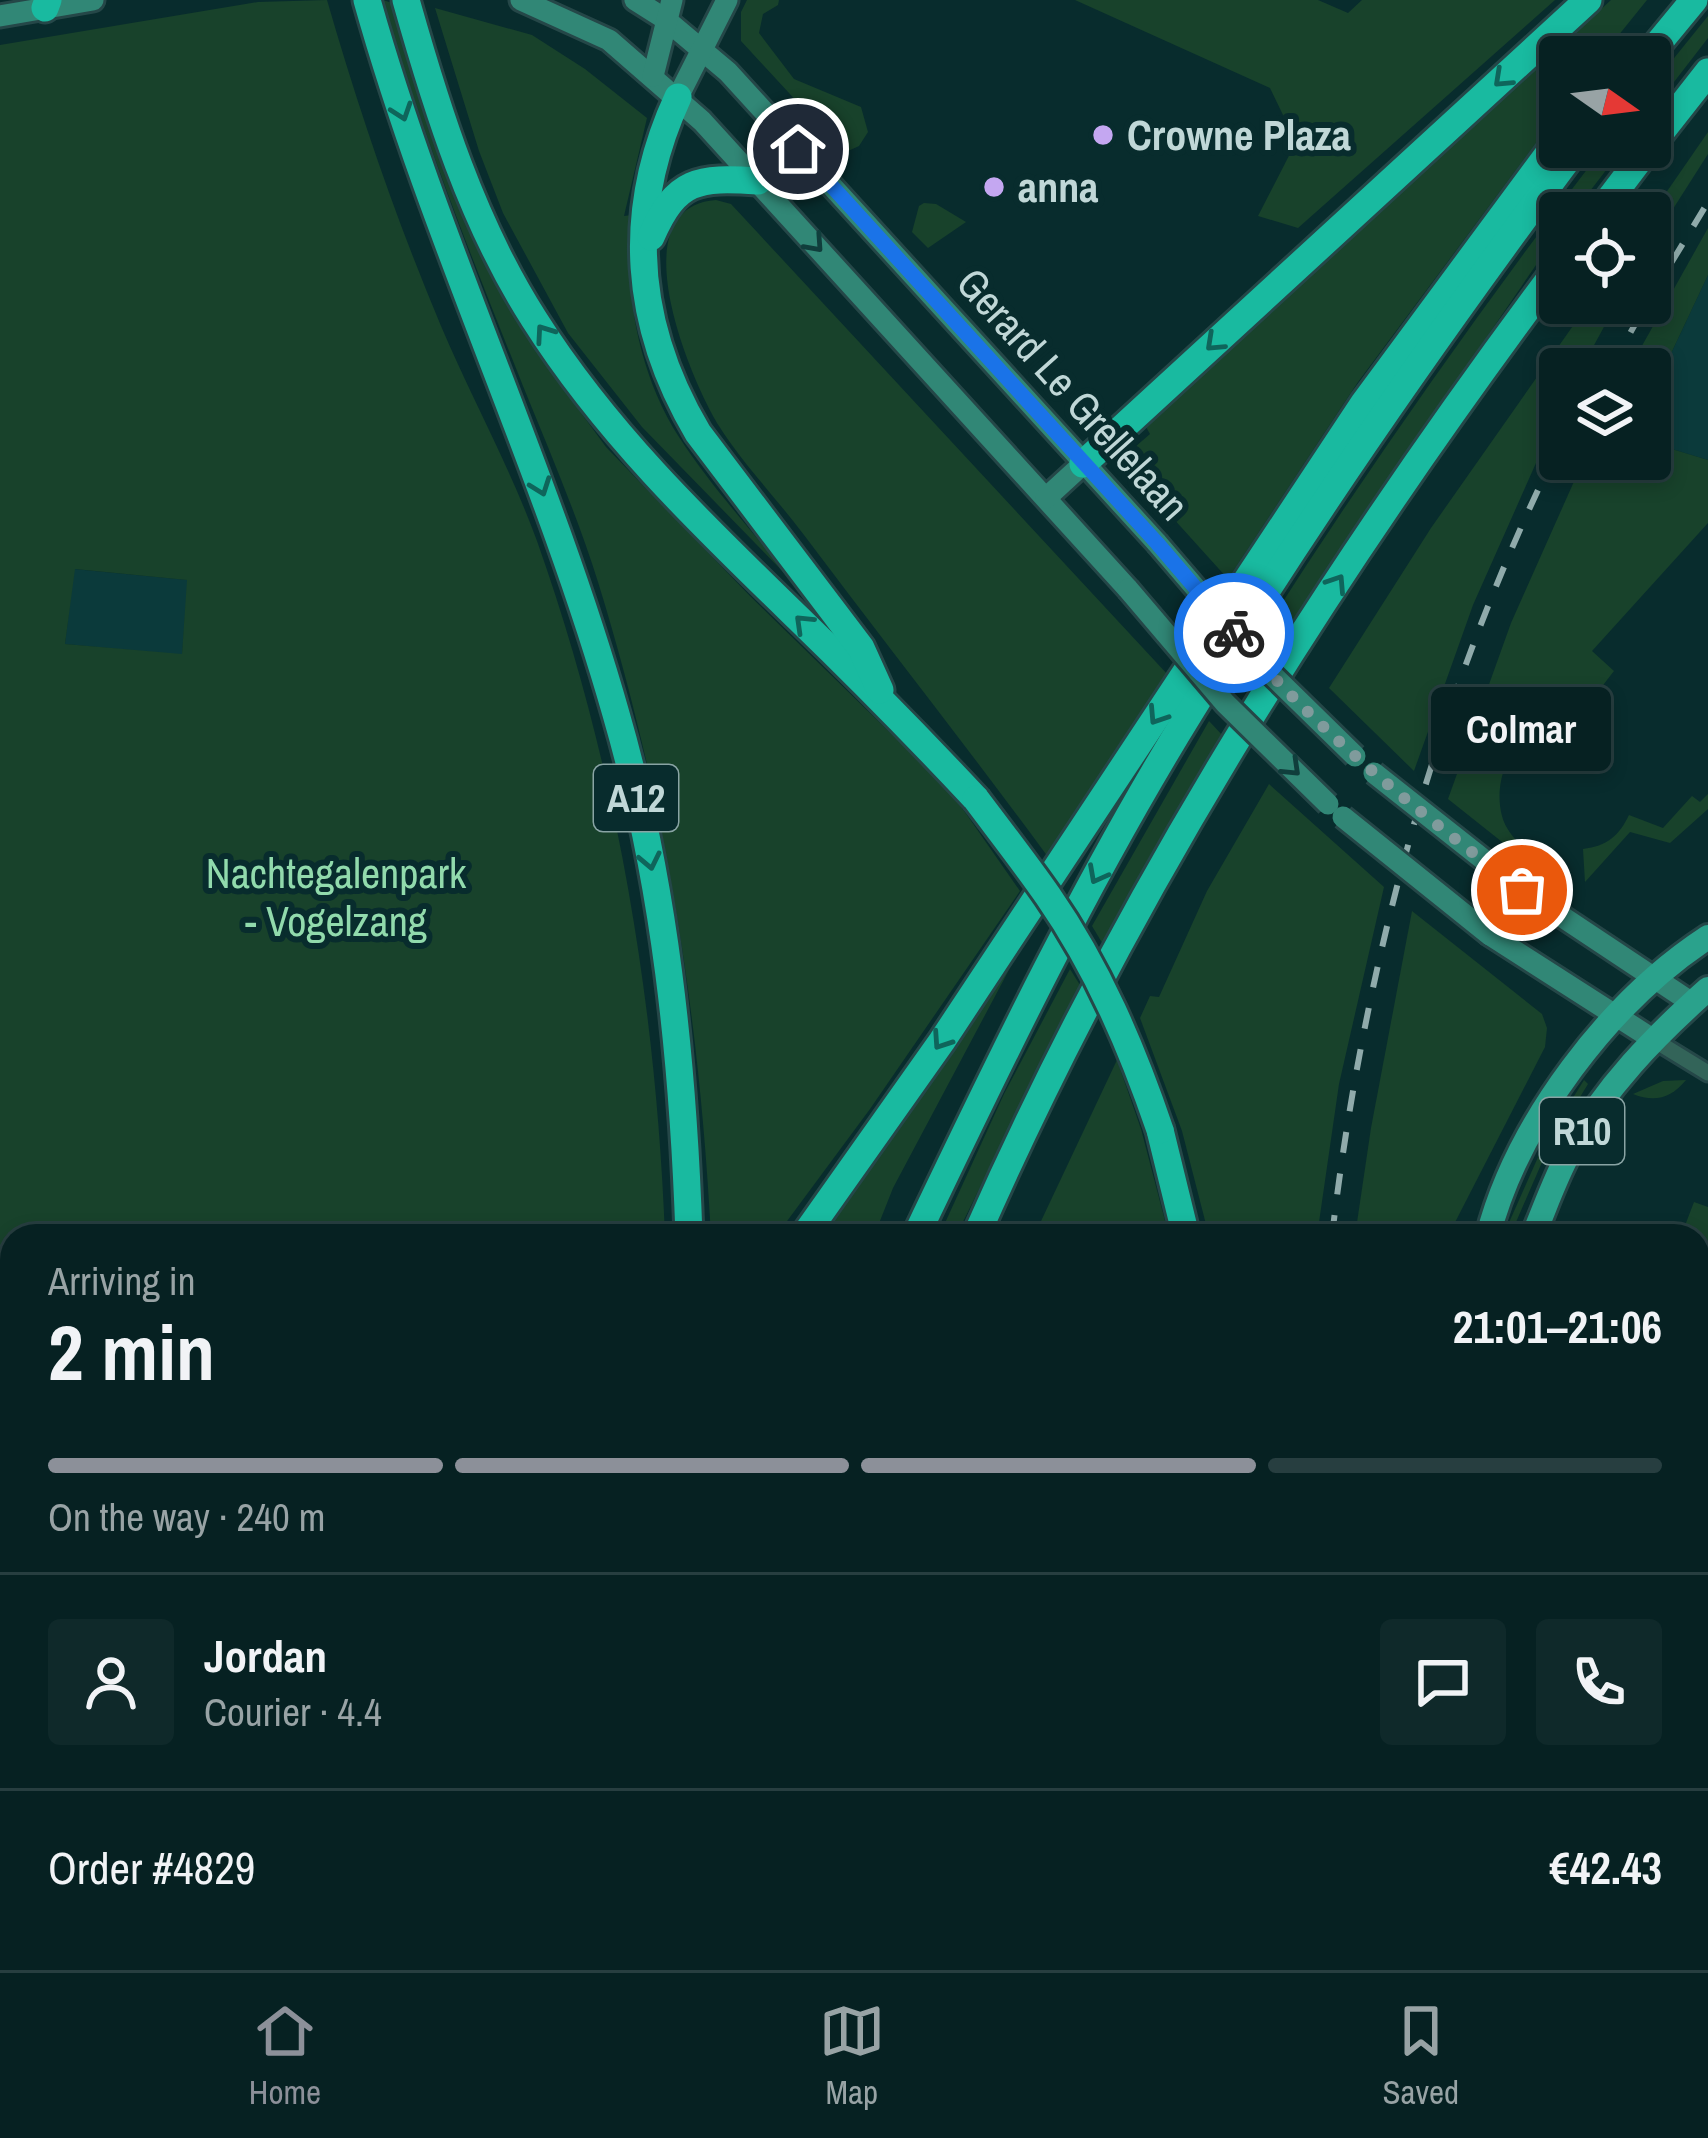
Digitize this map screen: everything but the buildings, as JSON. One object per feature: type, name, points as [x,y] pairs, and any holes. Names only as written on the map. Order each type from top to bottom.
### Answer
[{"type":"highway","name":"A12","points":[[367,0],[452,256],[568,561],[617,716],[653,872],[674,1015],[688,1224]]},
{"type":"highway","points":[[406,0],[437,104],[487,235],[534,319],[599,411],[647,468],[887,704],[976,799],[1049,897],[1132,1050],[1160,1130],[1183,1224]]},
{"type":"highway","points":[[1083,464],[1588,0]]},
{"type":"highway","points":[[1664,36],[1694,0]]},
{"type":"highway","points":[[1671,118],[1708,72]]},
{"type":"highway","points":[[678,97],[653,163],[642,257],[650,319],[681,405],[716,459],[861,648],[887,704]]},
{"type":"highway","points":[[812,1224],[942,1041],[1364,403],[1539,166]]},
{"type":"highway","points":[[922,1224],[1004,1051],[1189,713],[1336,484],[1561,168]]},
{"type":"highway","points":[[642,257],[668,202],[682,188],[709,179],[758,181]]},
{"type":"highway","points":[[982,1224],[1079,1024],[1262,698],[1370,532],[1539,295]]},
{"type":"main road","name":"R10","points":[[1491,1224],[1497,1199],[1543,1114],[1612,1015],[1653,977],[1708,938]]},
{"type":"main road","name":"R10","points":[[1538,1224],[1583,1129],[1615,1084],[1654,1040],[1703,1001]]},
{"type":"main road","points":[[1481,1224],[1497,1199]]},
{"type":"street","points":[[0,16],[47,4],[93,0]]},
{"type":"street","points":[[520,0],[608,40],[678,97],[1046,498],[1225,703],[1328,804],[1490,935],[1708,1073]]},
{"type":"street","name":"Gerard Le Grellelaan","points":[[635,0],[668,10],[728,72],[1157,543],[1258,661],[1355,756],[1522,890],[1653,977],[1703,1001]]},
{"type":"street","points":[[678,97],[727,0]]},
{"type":"street","points":[[653,76],[668,10]]},
{"type":"street","points":[[1046,498],[1083,464]]},
{"type":"shaded area","points":[[1708,275],[1708,460],[1671,448],[1671,353]]},
{"type":"shaded area","points":[[74,569],[188,580],[182,655],[65,644]]},
{"type":"green space","name":"Nachtegalenpark - Vogelzang","points":[[327,0],[409,246],[537,541],[589,710],[610,796],[641,971],[664,1224],[0,1224],[0,45],[258,2]],"holes":[[[75,569],[187,580],[182,654],[65,644]]]},
{"type":"green space","points":[[383,0],[392,3],[460,211],[560,384],[606,447],[951,792],[1020,891],[785,1224],[710,1224],[688,987],[660,824],[622,663],[581,532],[414,98]]},
{"type":"green space","points":[[747,0],[779,0],[763,14],[759,33],[794,79],[861,107],[868,132],[859,146],[848,151],[837,145],[741,41],[741,12]]},
{"type":"green space","points":[[1075,0],[1318,0],[1348,13],[1362,0],[1555,0],[1298,228],[1258,216],[1296,142],[1270,88]]},
{"type":"green space","points":[[1611,0],[1647,0],[1618,36],[1572,36]]},
{"type":"green space","points":[[435,8],[532,35],[647,118],[624,216],[632,215],[632,301],[644,358],[679,437],[793,582],[642,427],[568,333],[503,213]]},
{"type":"green space","points":[[1708,16],[1708,38],[1671,86],[1671,62]]},
{"type":"green space","points":[[1539,66],[1539,139],[1358,382],[1228,579],[1125,465],[1127,454],[1150,434],[1146,427]]},
{"type":"green space","points":[[1708,132],[1708,154],[1671,212],[1671,192],[1667,192]]},
{"type":"green space","points":[[1588,168],[1608,168],[1589,192],[1570,192]]},
{"type":"green space","points":[[716,200],[731,204],[1168,675],[1048,857],[739,454],[707,403],[679,336],[666,262],[671,232],[687,210]]},
{"type":"green space","points":[[924,203],[936,204],[966,222],[928,248],[912,232]]},
{"type":"green space","points":[[1708,228],[1708,275],[1671,353],[1671,348],[1641,348],[1654,324],[1671,324],[1671,294]]},
{"type":"green space","points":[[1539,234],[1539,261],[1282,636],[1269,623]]},
{"type":"green space","points":[[1574,324],[1606,324],[1592,348],[1557,348]]},
{"type":"green space","points":[[1539,374],[1539,456],[1473,605],[1414,771],[1329,688],[1431,528]]},
{"type":"green space","points":[[1671,448],[1708,460],[1708,523],[1592,651],[1614,671],[1582,710],[1569,720],[1530,734],[1506,764],[1500,790],[1502,816],[1536,869],[1448,799],[1511,623],[1575,480],[1671,480]]},
{"type":"green space","points":[[1209,721],[1223,736],[1104,946],[1092,926]]},
{"type":"green space","points":[[1269,784],[1384,887],[1339,1084],[1319,1224],[1206,1224],[1182,1131],[1140,1018],[1150,996],[1159,997],[1207,891]]},
{"type":"green space","points":[[1708,794],[1708,809],[1670,843],[1630,832],[1585,882],[1583,849],[1611,839],[1629,815],[1663,828],[1692,796],[1700,802]]},
{"type":"green space","points":[[1412,911],[1542,1014],[1547,1028],[1545,1047],[1454,1224],[1357,1224]]},
{"type":"green space","points":[[1010,968],[893,1188],[879,1224],[825,1224]]},
{"type":"green space","points":[[1070,969],[1080,985],[962,1224],[944,1224],[1004,1094]]},
{"type":"green space","points":[[1117,1060],[1166,1224],[1040,1224]]},
{"type":"green space","points":[[1584,1080],[1588,1084],[1546,1153],[1515,1224],[1508,1224],[1543,1146]]},
{"type":"green space","points":[[1686,1080],[1662,1097],[1633,1094],[1663,1081]]},
{"type":"green space","points":[[1694,1202],[1708,1207],[1708,1224],[1686,1224]]},
{"type":"railway","points":[[1671,263],[1708,202]]},
{"type":"railway","points":[[1622,348],[1635,324]]},
{"type":"railway","points":[[1334,1224],[1364,1032],[1412,830],[1477,634],[1543,480]]},
{"type":"way so far","points":[[1234,633],[1355,756],[1522,890]]},
{"type":"place","name":"Crowne Plaza","points":[[1103,135]]},
{"type":"place","name":"anna","points":[[994,187]]},
{"type":"place","name":"Colmar","points":[[1522,890]]},
{"type":"route","points":[[798,149],[1234,633]]}]
